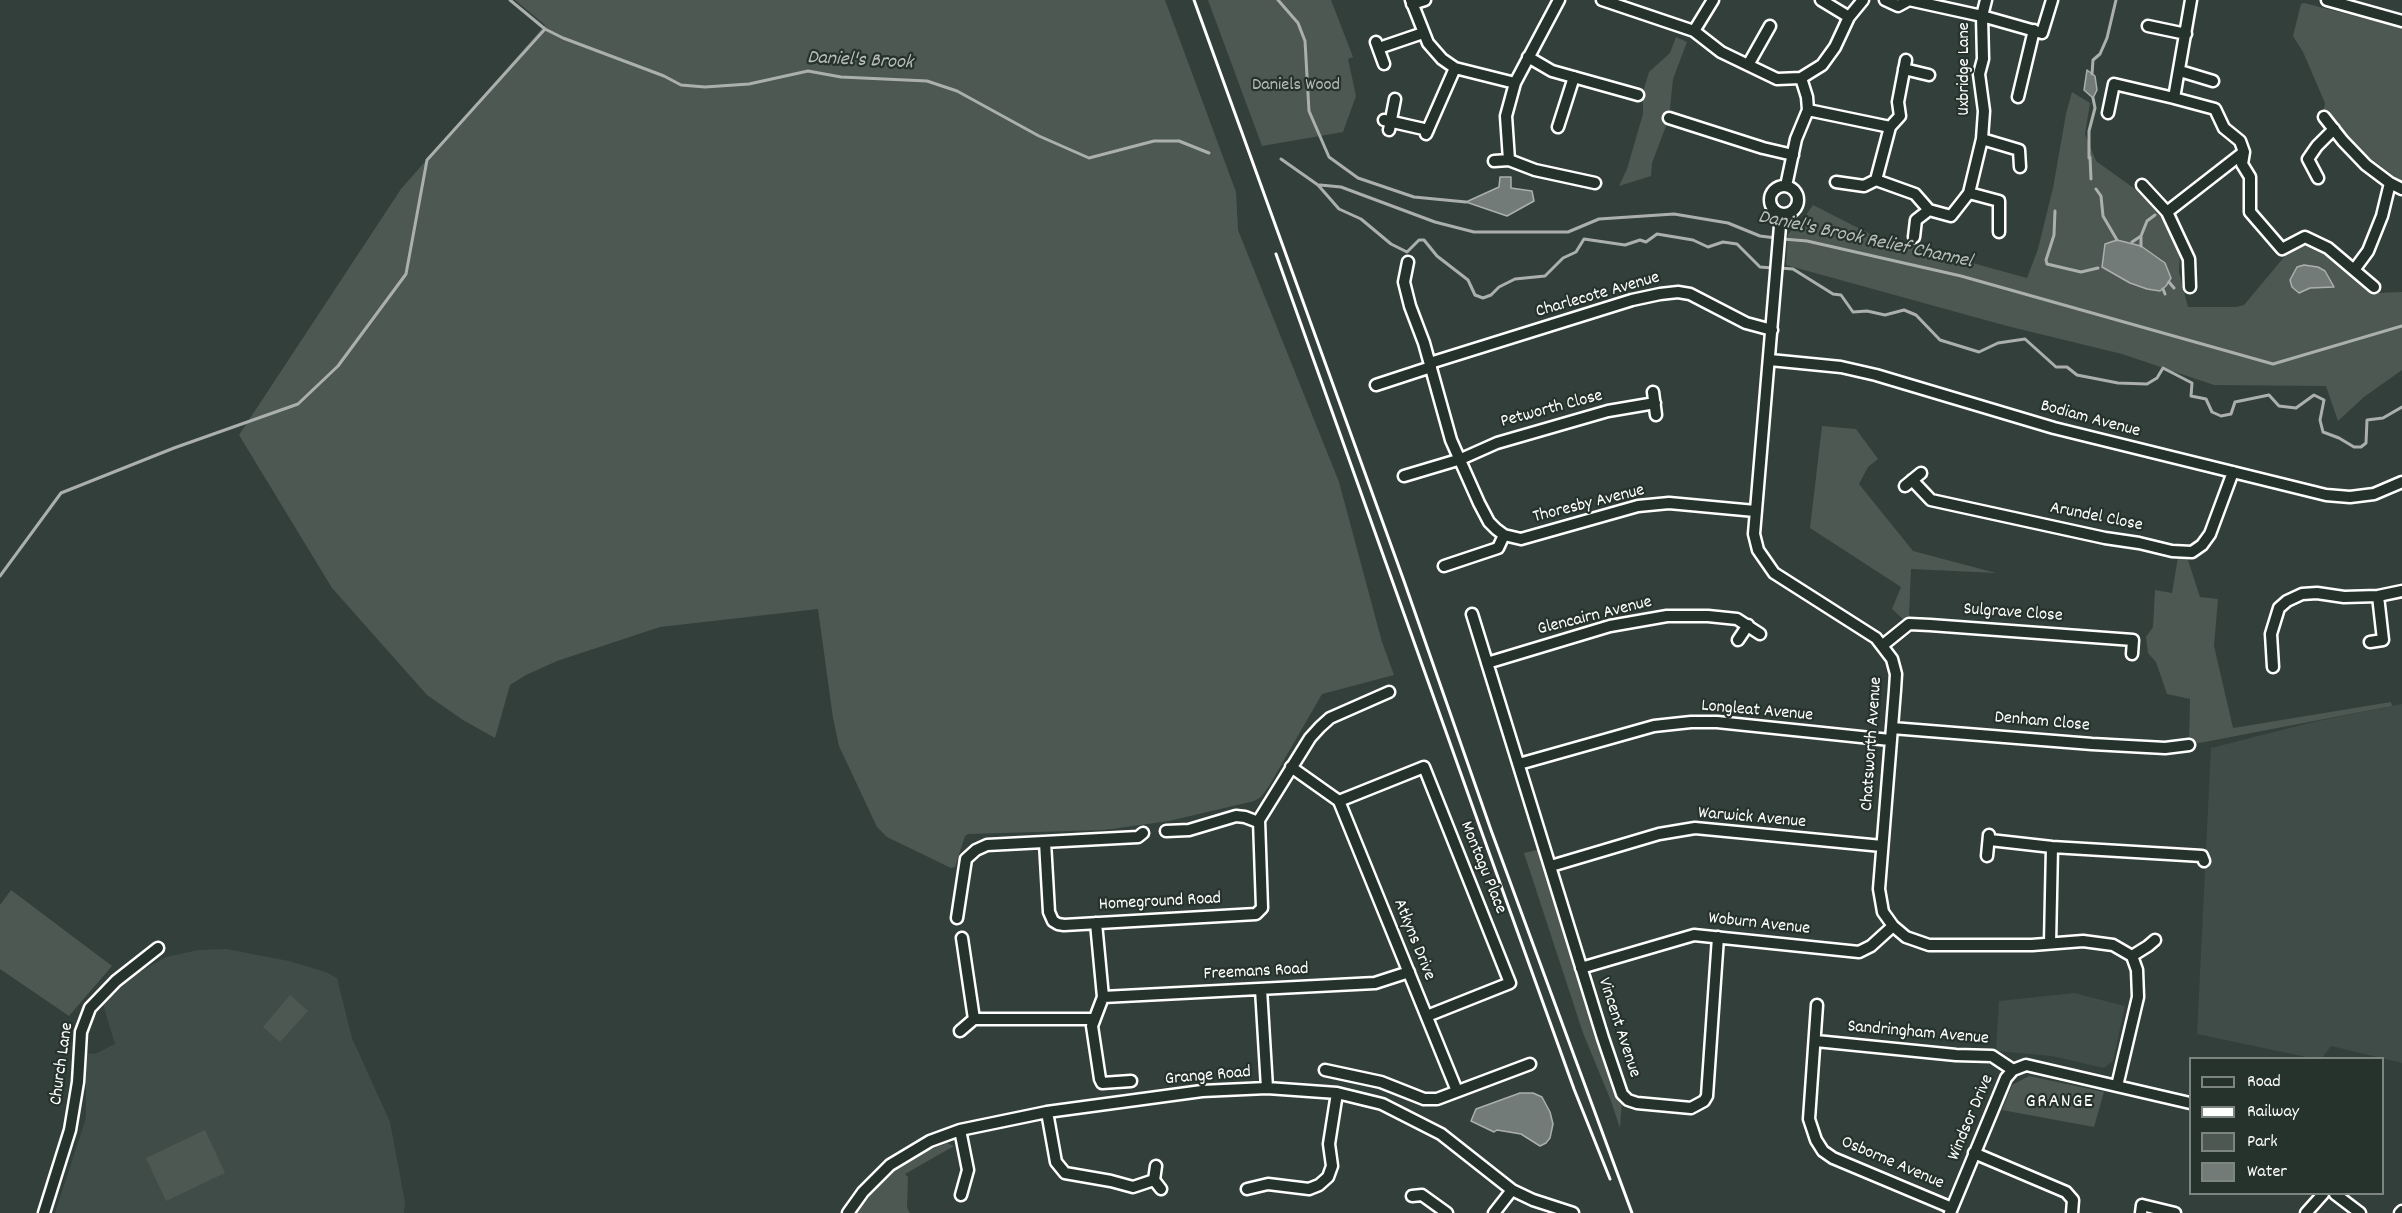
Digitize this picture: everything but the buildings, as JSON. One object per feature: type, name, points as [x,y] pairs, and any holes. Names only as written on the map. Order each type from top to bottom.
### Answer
[{"type":"street","points":[[1425,0],[1412,2],[1423,33],[1435,54],[1455,69],[1515,83]]},
{"type":"street","points":[[1509,160],[1506,116],[1515,83],[1559,0]]},
{"type":"street","points":[[1602,0],[1694,31],[1721,52],[1777,79],[1801,78],[1822,65],[1835,47],[1850,17],[1863,0]]},
{"type":"street","points":[[1694,31],[1713,0]]},
{"type":"street","points":[[1821,0],[1850,17]]},
{"type":"street","points":[[1886,0],[1898,6],[1908,0],[1942,4],[2042,33],[2052,0]]},
{"type":"street","name":"Uxbridge Lane","points":[[1929,210],[1950,216],[1969,194],[1982,139],[1984,111],[1979,74],[1983,59],[1982,16],[1986,0]]},
{"type":"street","points":[[2174,98],[2191,0]]},
{"type":"street","points":[[2327,0],[2354,3],[2402,21]]},
{"type":"street","points":[[1748,65],[1770,26]]},
{"type":"street","points":[[2148,26],[2186,34]]},
{"type":"street","points":[[2018,97],[2034,30]]},
{"type":"street","points":[[1384,64],[1378,45],[1423,33]]},
{"type":"street","points":[[1528,57],[1552,70],[1638,95]]},
{"type":"street","points":[[1395,99],[1388,124],[1427,132],[1455,69]]},
{"type":"street","name":"Uxbridge Lane","points":[[1876,180],[1890,127],[1900,116],[1898,102],[1903,70],[1929,75]]},
{"type":"street","points":[[2180,71],[2213,81]]},
{"type":"street","points":[[1558,127],[1574,77]]},
{"type":"street","points":[[1786,186],[1796,139],[1808,110],[1807,97],[1801,78]]},
{"type":"street","points":[[2108,112],[2114,84],[2216,109],[2224,128],[2240,141],[2244,152],[2242,164],[2250,177],[2250,212],[2271,239],[2282,249],[2306,237],[2328,248],[2374,287]]},
{"type":"street","points":[[1808,110],[1890,127]]},
{"type":"street","points":[[2324,117],[2366,165],[2402,189]]},
{"type":"street","points":[[1670,118],[1763,148],[1793,155]]},
{"type":"street","points":[[2318,178],[2308,159],[2334,129]]},
{"type":"street","name":"Uxbridge Lane","points":[[1982,139],[2021,146],[2020,166]]},
{"type":"street","points":[[2167,212],[2244,152]]},
{"type":"street","points":[[1494,161],[1509,160],[1535,170],[1595,183]]},
{"type":"street","points":[[1836,182],[1864,186],[1876,180],[1915,194],[1929,210],[1916,220],[1914,237]]},
{"type":"street","points":[[2354,270],[2368,251],[2382,216],[2390,183]]},
{"type":"street","points":[[2142,185],[2167,212],[2189,259],[2190,287]]},
{"type":"street","points":[[1786,186],[1794,189],[1798,202],[1780,229],[1770,197],[1774,190],[1786,186]]},
{"type":"street","points":[[1969,194],[1999,201],[1999,232]]},
{"type":"street","name":"Chatsworth Avenue","points":[[1780,229],[1755,511],[1755,543],[1763,560],[1774,573],[1876,638],[1892,659],[1896,674],[1882,846],[1880,902],[1883,912],[1893,926]]},
{"type":"street","points":[[1408,262],[1404,282],[1431,365],[1451,441],[1489,522],[1504,535],[1498,548],[1444,566]]},
{"type":"street","name":"Charlecote Avenue","points":[[1431,365],[1632,300],[1669,293],[1690,294],[1746,323],[1772,330]]},
{"type":"street","name":"Bodiam Avenue","points":[[1770,360],[1841,367],[1876,375],[2054,428],[2326,495],[2350,497],[2374,495],[2402,482]]},
{"type":"street","points":[[1376,385],[1431,365]]},
{"type":"street","name":"Petworth Close","points":[[1461,459],[1497,443],[1654,398],[1656,415]]},
{"type":"street","points":[[1404,476],[1461,459]]},
{"type":"street","name":"Arundel Close","points":[[1921,473],[1908,483],[1931,500],[2105,538],[2172,551],[2192,552],[2202,545],[2210,534],[2233,472]]},
{"type":"street","name":"Thoresby Avenue","points":[[1504,535],[1521,539],[1638,506],[1669,503],[1755,511]]},
{"type":"street","points":[[2273,667],[2271,634],[2279,608],[2287,601],[2302,594],[2317,593],[2343,597],[2378,596],[2402,591]]},
{"type":"street","points":[[2370,642],[2383,640],[2378,596]]},
{"type":"street","points":[[1472,614],[1519,764]]},
{"type":"street","name":"Glencairn Avenue","points":[[1487,663],[1610,626],[1667,616],[1737,619],[1760,634]]},
{"type":"street","name":"Sulgrave Close","points":[[1883,645],[1909,624],[2133,640],[2132,654]]},
{"type":"street","points":[[1738,640],[1748,625]]},
{"type":"street","points":[[1166,831],[1179,836],[1236,816],[1258,822],[1310,738],[1330,718],[1389,692]]},
{"type":"street","name":"Longleat Avenue","points":[[1519,764],[1654,726],[1690,722],[1717,722],[1890,740]]},
{"type":"street","name":"Denham Close","points":[[1892,728],[2092,744],[2165,748],[2189,745]]},
{"type":"street","name":"Vincent Avenue","points":[[1519,764],[1581,968],[1622,1094],[1628,1100],[1637,1103],[1691,1108],[1704,1101],[1707,1096],[1718,937]]},
{"type":"street","points":[[1291,767],[1340,801]]},
{"type":"street","name":"Montagu Place","points":[[1340,801],[1424,767],[1510,983],[1426,1016]]},
{"type":"street","name":"Atkyns Drive","points":[[1340,801],[1457,1091]]},
{"type":"street","name":"Homeground Road","points":[[1045,842],[1050,916],[1053,921],[1064,926],[1256,914],[1262,908],[1258,822]]},
{"type":"street","name":"Warwick Avenue","points":[[1551,866],[1659,834],[1695,828],[1882,846]]},
{"type":"street","points":[[957,918],[966,859],[976,850],[987,845],[1138,837],[1143,833]]},
{"type":"street","points":[[1987,856],[1989,837],[2052,847],[2178,850],[2202,856],[2204,861]]},
{"type":"street","points":[[2050,943],[2052,847]]},
{"type":"street","points":[[1096,923],[1103,997],[1093,1019],[1094,1048],[1101,1082],[1131,1081]]},
{"type":"street","points":[[1893,926],[1906,938],[1929,945],[2032,945],[2083,942],[2113,945],[2132,956],[2137,970],[2138,997],[2117,1086]]},
{"type":"street","name":"Woburn Avenue","points":[[1581,968],[1694,935],[1859,952],[1871,946],[1893,926]]},
{"type":"street","points":[[963,937],[974,1019]]},
{"type":"street","points":[[2132,956],[2155,940]]},
{"type":"street","name":"Church Lane","points":[[44,1213],[70,1130],[78,1082],[81,1032],[90,1008],[116,981],[158,948]]},
{"type":"street","name":"Freemans Road","points":[[1103,997],[1375,983],[1409,972]]},
{"type":"street","points":[[1262,989],[1267,1088]]},
{"type":"street","name":"Osborne Avenue","points":[[1817,1005],[1809,1119],[1811,1130],[1823,1151],[1833,1158],[1951,1210]]},
{"type":"street","points":[[960,1031],[974,1019],[1093,1019]]},
{"type":"street","name":"Sandringham Avenue","points":[[1816,1041],[1956,1055],[1992,1056],[2013,1070]]},
{"type":"street","points":[[1325,1070],[1381,1082],[1424,1099],[1437,1099],[1530,1064]]},
{"type":"street","name":"Windsor Drive","points":[[1951,1210],[2006,1078],[2013,1070],[2026,1065],[2189,1103]]},
{"type":"street","name":"Grange Road","points":[[848,1213],[863,1192],[890,1165],[930,1141],[960,1130],[1047,1112],[1202,1091],[1267,1088],[1336,1093],[1382,1104],[1432,1129],[1512,1190],[1533,1200],[1573,1213]]},
{"type":"street","points":[[1248,1189],[1268,1184],[1309,1190],[1328,1177],[1332,1166],[1329,1144],[1336,1093]]},
{"type":"street","points":[[1047,1112],[1056,1162],[1065,1173],[1133,1187],[1157,1184],[1156,1166]]},
{"type":"street","points":[[960,1130],[968,1170],[957,1183],[961,1195]]},
{"type":"street","points":[[1974,1153],[2066,1192],[2073,1200],[2072,1213]]},
{"type":"street","points":[[1494,1213],[1512,1190]]},
{"type":"street","points":[[1419,1192],[1447,1213]]},
{"type":"street","points":[[2306,1213],[2322,1195]]},
{"type":"street","points":[[2337,1195],[2360,1213]]},
{"type":"street","points":[[2140,1213],[2142,1205],[2175,1213]]},
{"type":"shaded area","points":[[2402,704],[2402,1063],[2331,1046],[2323,1057],[2306,1057],[2197,1034],[2211,748],[2313,722]]},
{"type":"shaded area","points":[[226,949],[289,961],[326,972],[337,978],[352,1038],[390,1122],[405,1202],[404,1213],[55,1213],[86,1118],[86,1053],[95,1054],[115,1044],[102,1001],[138,973],[166,957],[198,950]]},
{"type":"shaded area","points":[[2074,993],[2125,1006],[2113,1061],[2104,1068],[2052,1056],[1996,1051],[1999,1001]]},
{"type":"green space","points":[[515,0],[1165,0],[1236,192],[1238,230],[1339,482],[1382,642],[1394,675],[1322,694],[1269,786],[1261,797],[1254,801],[1169,821],[1104,830],[968,834],[965,836],[955,867],[951,868],[887,837],[877,827],[839,746],[818,609],[660,627],[557,661],[510,685],[495,738],[463,720],[427,695],[332,588],[239,435],[401,189],[545,25]]},
{"type":"green space","name":"Daniels Wood","points":[[1208,0],[1331,0],[1353,57],[1348,59],[1356,96],[1343,132],[1262,146]]},
{"type":"green space","points":[[2301,4],[2402,28],[2402,182],[2355,147],[2354,142],[2324,109],[2325,103],[2303,52],[2293,36]]},
{"type":"green space","points":[[1676,37],[1687,42],[1673,79],[1669,118],[1652,163],[1651,176],[1619,186],[1627,169],[1643,114],[1643,92],[1649,72],[1670,53]]},
{"type":"green space","points":[[2072,92],[2090,103],[2085,134],[2096,161],[2142,194],[2165,222],[2180,249],[2179,272],[2188,307],[2244,305],[2290,250],[2302,245],[2316,247],[2374,293],[2402,292],[2402,370],[2364,397],[2338,421],[2326,386],[2214,385],[2122,354],[2007,326],[1786,265],[1788,234],[1813,205],[1874,236],[2027,278],[2038,249],[2053,188]]},
{"type":"green space","points":[[1822,426],[1856,429],[1878,459],[1868,467],[1859,484],[1913,551],[1996,573],[1911,569],[1909,616],[1905,621],[1892,609],[1901,587],[1810,528]]},
{"type":"green space","points":[[2179,551],[2185,551],[2200,597],[2218,599],[2214,646],[2233,728],[2391,702],[2392,706],[2189,745],[2190,699],[2167,694],[2156,662],[2148,653],[2146,637],[2153,627],[2155,590],[2172,593]]},
{"type":"green space","points":[[1541,849],[1622,1100],[1620,1128],[1583,1033],[1524,853]]},
{"type":"green space","points":[[11,890],[112,966],[69,1016],[0,969],[0,905]]},
{"type":"green space","points":[[290,995],[308,1011],[280,1042],[263,1027]]},
{"type":"green space","points":[[2029,1076],[2104,1092],[2094,1127],[2002,1110],[2012,1085]]},
{"type":"green space","points":[[205,1130],[225,1173],[166,1201],[146,1158]]},
{"type":"green space","points":[[947,1143],[954,1146],[905,1174],[908,1177],[907,1208],[910,1213],[848,1213],[890,1165],[896,1169],[918,1155]]},
{"type":"water","points":[[2087,70],[2095,76],[2097,90],[2093,98],[2084,90]]},
{"type":"water","points":[[1500,177],[1511,177],[1511,188],[1532,191],[1534,201],[1507,216],[1466,202],[1499,187]]},
{"type":"water","points":[[2117,240],[2141,246],[2165,263],[2171,278],[2166,286],[2160,291],[2147,289],[2130,283],[2102,267],[2105,244]]},
{"type":"water","points":[[2304,265],[2318,267],[2325,271],[2334,287],[2310,288],[2299,293],[2292,287],[2290,280],[2297,267]]},
{"type":"water","points":[[1520,1093],[1533,1093],[1542,1097],[1550,1112],[1553,1124],[1550,1138],[1540,1146],[1521,1134],[1497,1130],[1494,1132],[1471,1121],[1476,1109]]},
{"type":"waterway","name":"Daniel's Brook","points":[[510,0],[545,29],[563,38],[664,76],[681,85],[705,87],[749,84],[808,71],[841,77],[927,81],[957,91],[1039,136],[1089,158],[1154,141],[1179,141],[1209,153]]},
{"type":"waterway","points":[[1278,0],[1298,23],[1305,41],[1309,111],[1329,157],[1358,178],[1414,197],[1466,202]]},
{"type":"waterway","points":[[2092,74],[2093,60],[2100,54],[2107,38],[2116,0]]},
{"type":"waterway","points":[[0,576],[61,493],[174,448],[298,404],[338,366],[406,274],[427,160],[545,29]]},
{"type":"waterway","points":[[2089,158],[2089,131],[2095,108],[2093,98]]},
{"type":"waterway","points":[[2090,157],[2091,179]]},
{"type":"waterway","name":"Daniel's Brook","points":[[1281,159],[1318,185],[1339,209],[1361,219],[1391,244],[1407,252],[1419,240],[1424,240],[1437,256],[1468,280],[1475,295],[1483,298],[1515,279],[1545,276],[1563,258],[1576,252],[1584,239],[1625,245],[1640,240],[1646,242],[1657,234],[1693,240],[1708,247],[1723,242],[1737,244],[1760,267],[1773,268]]},
{"type":"waterway","name":"Daniel's Brook Relief Channel","points":[[1320,185],[1341,187],[1435,222],[1474,232],[1568,232],[1599,219],[1674,214],[1728,223],[1760,236],[1776,238]]},
{"type":"waterway","points":[[2096,189],[2101,196],[2103,216],[2117,240]]},
{"type":"waterway","points":[[2055,211],[2054,235],[2046,260],[2047,264],[2081,272],[2098,268]]},
{"type":"waterway","points":[[2132,242],[2141,236],[2147,221],[2155,215]]},
{"type":"waterway","points":[[2141,236],[2141,246]]},
{"type":"waterway","name":"Daniel's Brook Relief Channel","points":[[1783,239],[1807,241],[1961,276],[2273,364],[2402,326]]},
{"type":"waterway","name":"Daniel's Brook","points":[[1780,268],[1793,269],[1833,294],[1841,295],[1853,312],[1867,311],[1885,315],[1904,310],[1916,315],[1940,340],[1979,352],[1998,343],[2025,339],[2056,367],[2067,367],[2077,375],[2118,383],[2147,384],[2157,378],[2163,368],[2192,383],[2191,396],[2206,399],[2212,412],[2221,416],[2231,414],[2235,402],[2269,395],[2279,406],[2296,408],[2314,395],[2324,400],[2320,420],[2323,432],[2354,447],[2361,447],[2366,443],[2367,420],[2383,418],[2402,407]]},
{"type":"waterway","points":[[2169,282],[2174,288]]},
{"type":"waterway","points":[[2163,289],[2165,294]]},
{"type":"railway","points":[[1194,0],[1404,581],[1491,830],[1632,1213]]},
{"type":"railway","points":[[1276,254],[1574,1089],[1610,1179]]},
{"type":"district","name":"GRANGE","points":[[2060,1103]]}]
